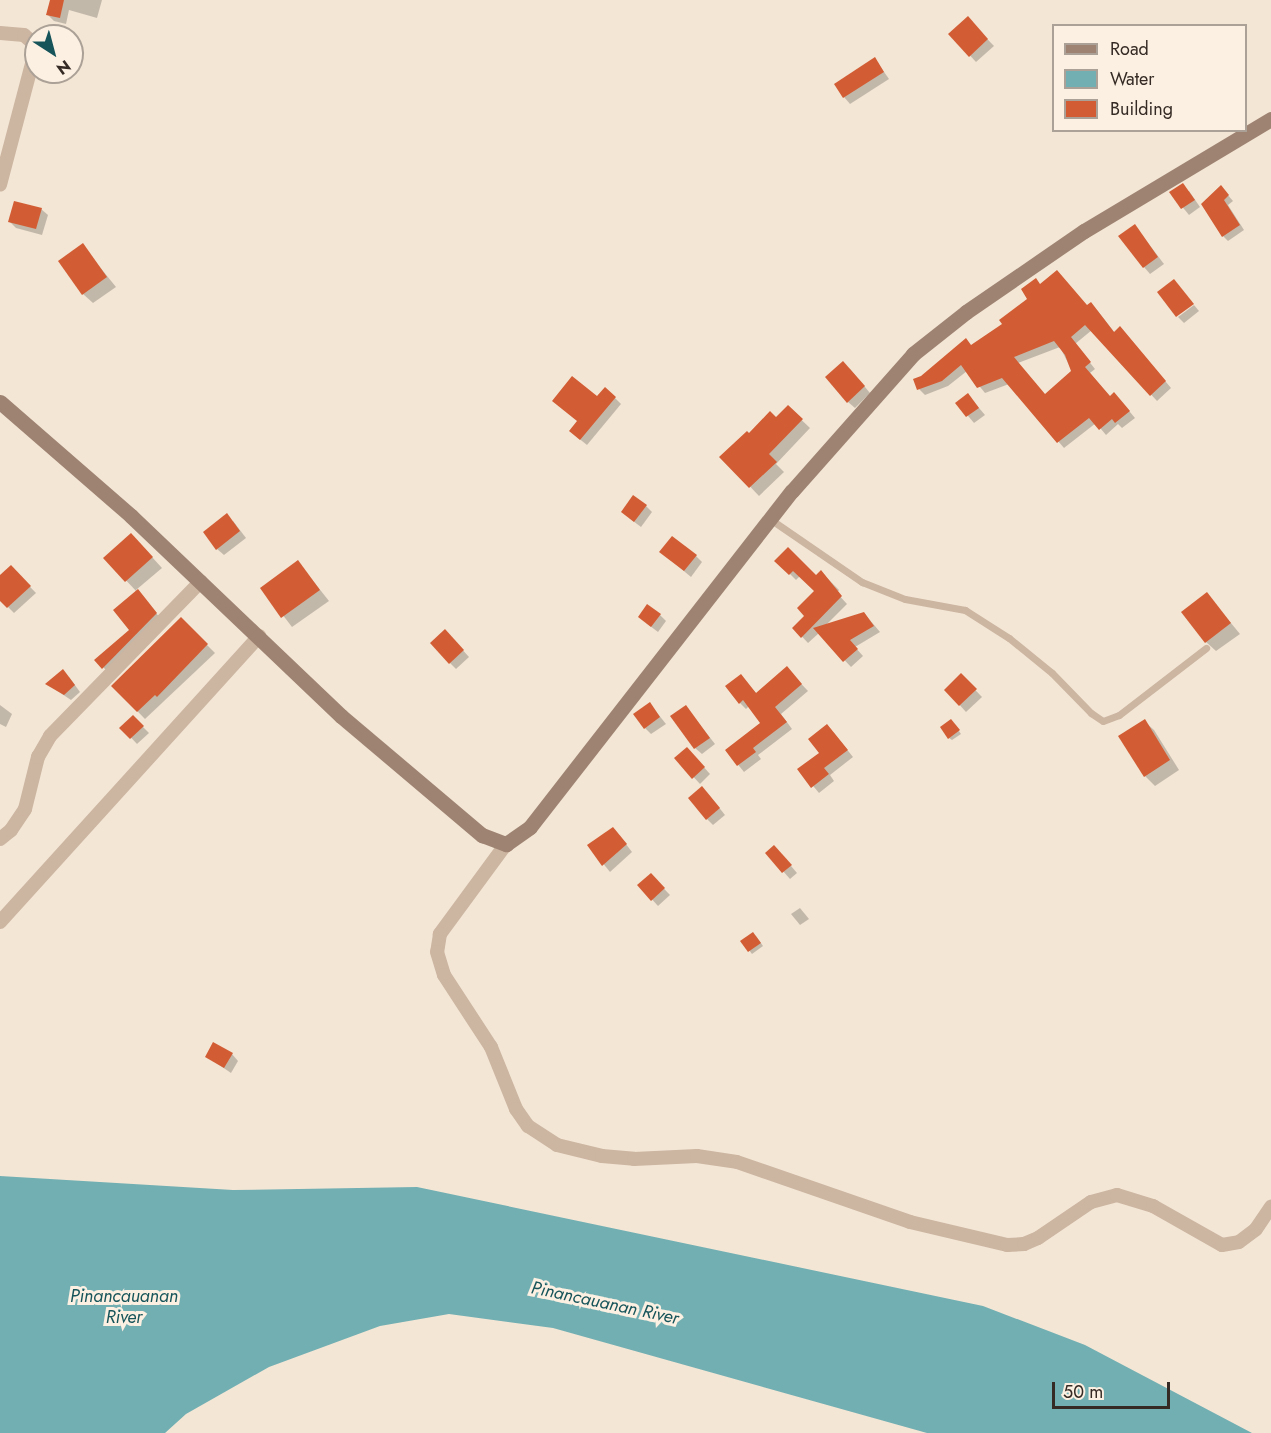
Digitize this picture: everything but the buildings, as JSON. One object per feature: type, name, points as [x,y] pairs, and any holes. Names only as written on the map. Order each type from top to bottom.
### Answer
[{"type":"street","points":[[0,33],[24,34],[33,43],[34,56],[0,185]]},
{"type":"street","points":[[1271,119],[1084,231],[1015,277],[913,354],[770,519],[530,827],[506,844],[446,924],[440,934],[437,952],[444,975],[491,1047],[516,1109],[528,1126],[557,1145],[602,1156],[634,1159],[697,1156],[737,1162],[910,1222],[1007,1245],[1024,1244],[1038,1238],[1091,1202],[1116,1196],[1153,1206],[1222,1245],[1239,1242],[1256,1229],[1271,1207]]},
{"type":"street","points":[[0,402],[52,445],[201,581],[341,716],[482,835],[506,844]]},
{"type":"street","points":[[0,839],[11,830],[25,809],[38,757],[50,736],[201,581]]},
{"type":"street","points":[[0,922],[259,636]]},
{"type":"lane","points":[[770,519],[862,582],[905,599],[965,610],[1026,652],[1052,673],[1091,713],[1103,721],[1119,715],[1206,648]]},
{"type":"water","name":"Pinancauanan River","points":[[0,1176],[233,1190],[417,1187],[983,1306],[1085,1345],[1252,1433],[927,1433],[553,1328],[449,1314],[380,1326],[269,1367],[186,1414],[165,1433],[0,1433]]}]
